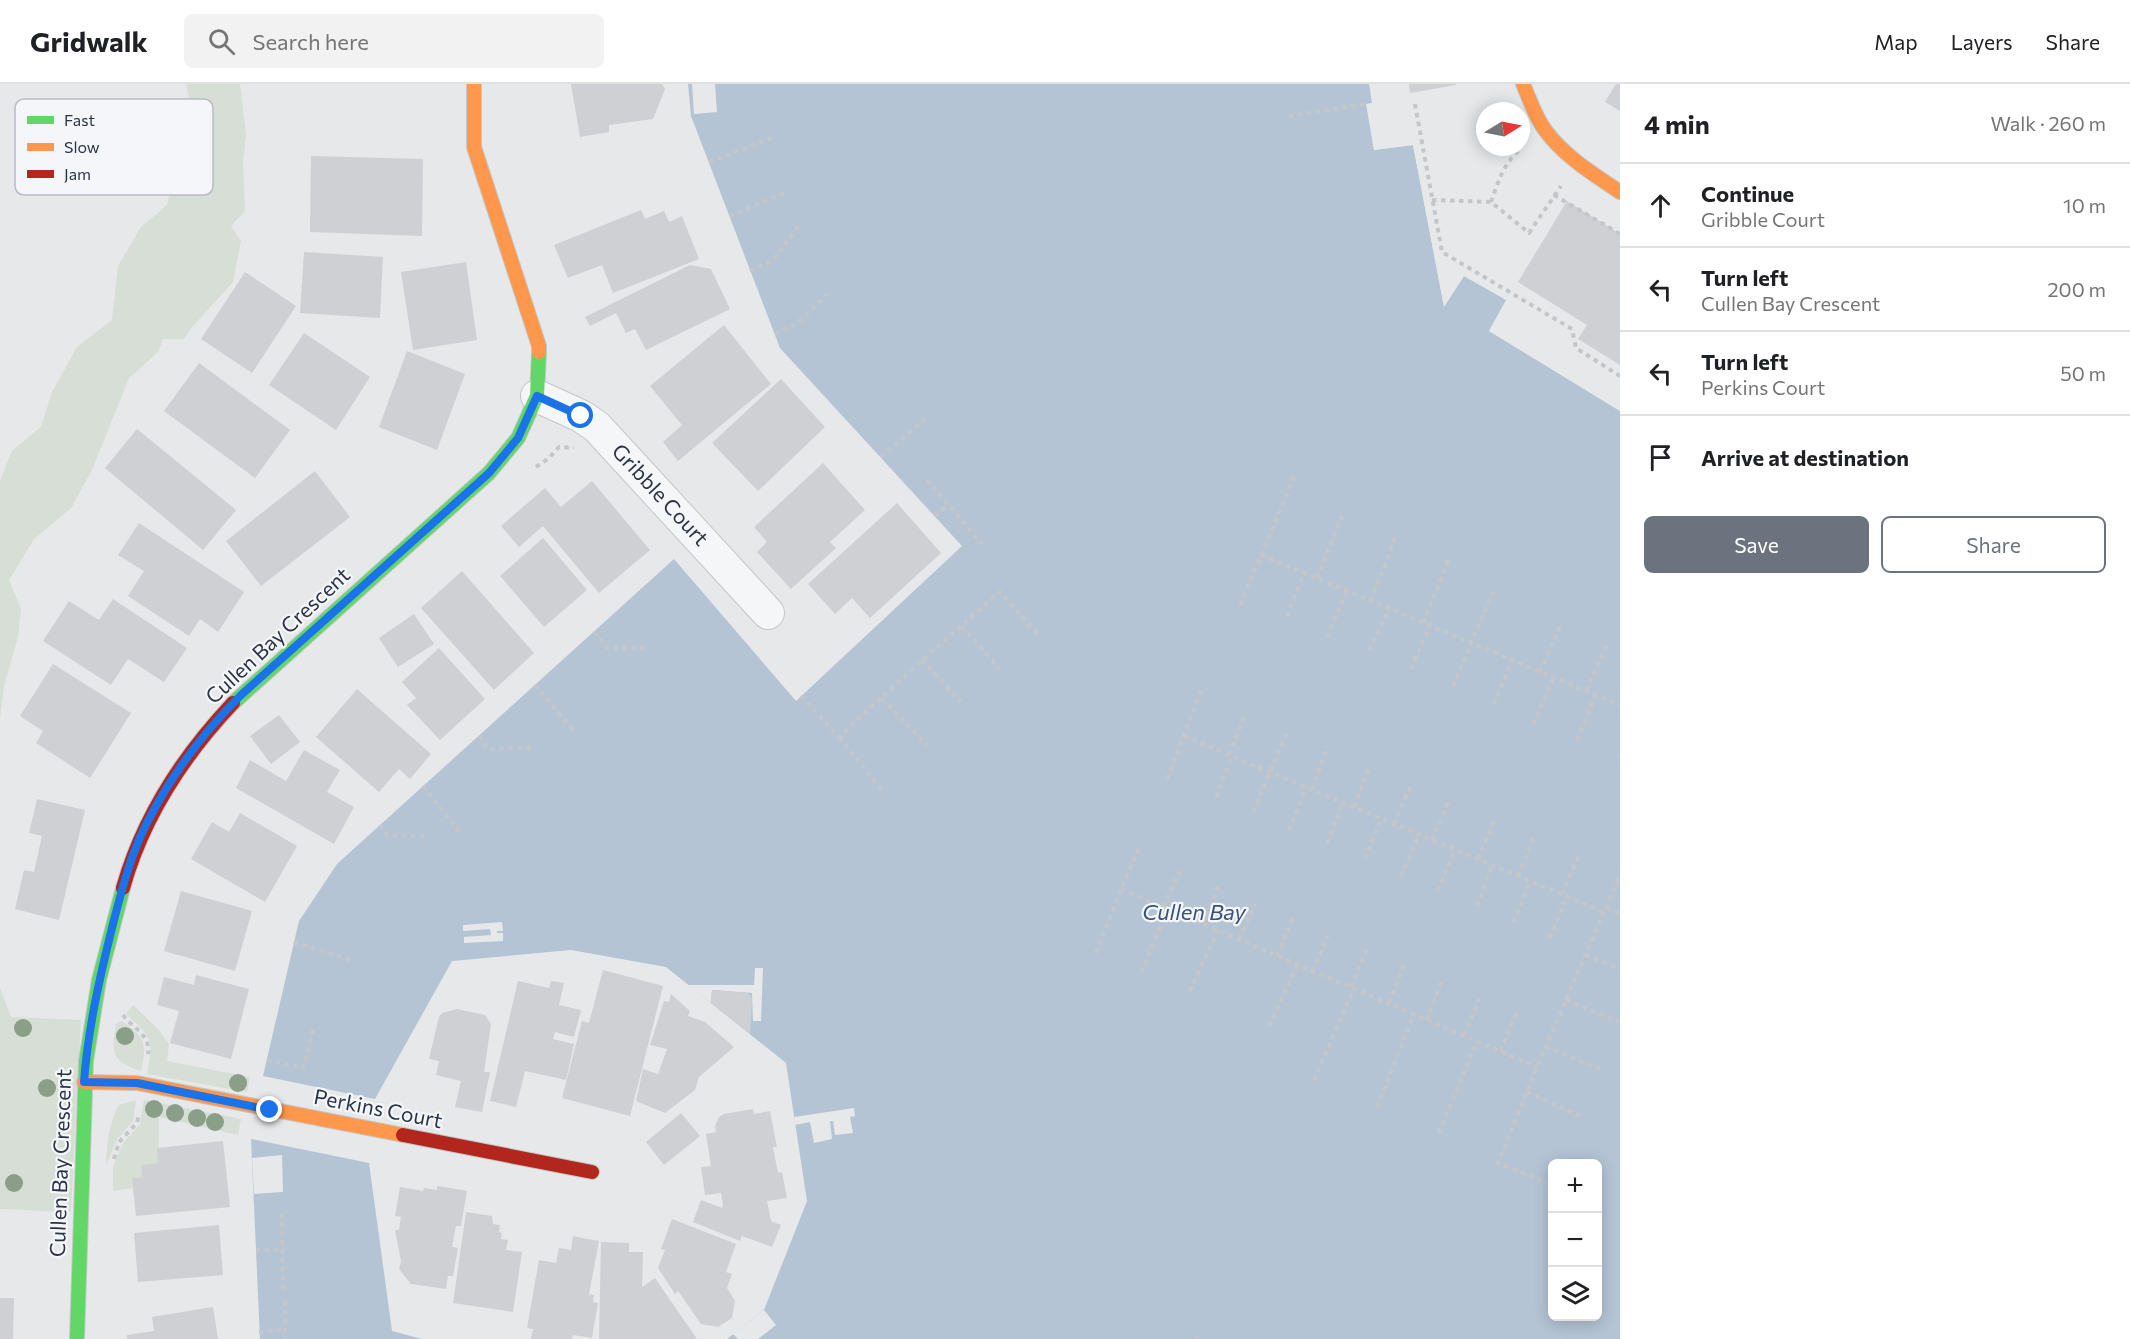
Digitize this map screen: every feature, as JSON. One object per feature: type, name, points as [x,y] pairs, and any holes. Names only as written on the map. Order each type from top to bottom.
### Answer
[{"type":"street","name":"Cullen Bay Crescent","points":[[77,1339],[87,1045],[124,883],[147,823],[193,749],[211,725],[240,696],[489,473],[518,438],[537,396],[539,346],[474,147],[474,84]]},
{"type":"street","points":[[1523,84],[1534,111],[1557,145],[1620,192]]},
{"type":"street","name":"Gribble Court","points":[[537,396],[581,416],[597,427],[768,613]]},
{"type":"street","name":"Perkins Court","points":[[84,1082],[143,1084],[592,1172]]},
{"type":"path","points":[[1289,116],[1366,104]]},
{"type":"path","points":[[1415,104],[1442,252],[1572,329],[1576,348],[1620,376]]},
{"type":"path","points":[[1491,202],[1501,173],[1512,155],[1545,129]]},
{"type":"path","points":[[709,162],[771,138]]},
{"type":"path","points":[[1432,200],[1491,202],[1529,233],[1577,161]]},
{"type":"path","points":[[730,216],[789,191]]},
{"type":"path","points":[[1554,195],[1620,234]]},
{"type":"path","points":[[750,271],[772,261],[798,227]]},
{"type":"path","points":[[775,334],[796,324],[827,294]]},
{"type":"path","points":[[881,457],[926,418]]},
{"type":"path","points":[[531,470],[549,458],[559,447],[578,448]]},
{"type":"path","points":[[1240,605],[1295,475]]},
{"type":"path","points":[[927,480],[982,544]]},
{"type":"path","points":[[934,516],[948,504]]},
{"type":"path","points":[[1317,578],[1343,514]]},
{"type":"path","points":[[1371,601],[1396,535]]},
{"type":"path","points":[[1260,555],[1620,705]]},
{"type":"path","points":[[1423,623],[1449,559]]},
{"type":"path","points":[[1287,616],[1304,573]]},
{"type":"path","points":[[1328,636],[1347,591]]},
{"type":"path","points":[[839,737],[1000,592],[1038,634]]},
{"type":"path","points":[[1453,686],[1493,592]]},
{"type":"path","points":[[1369,650],[1389,609]]},
{"type":"path","points":[[1540,672],[1562,622]]},
{"type":"path","points":[[962,626],[999,668]]},
{"type":"path","points":[[1411,669],[1430,626]]},
{"type":"path","points":[[594,632],[607,648],[651,648]]},
{"type":"path","points":[[1586,691],[1608,642]]},
{"type":"path","points":[[922,660],[961,702]]},
{"type":"path","points":[[1494,704],[1512,660]]},
{"type":"path","points":[[1533,724],[1554,677]]},
{"type":"path","points":[[535,685],[573,730]]},
{"type":"path","points":[[1167,779],[1202,688]]},
{"type":"path","points":[[1577,740],[1596,694]]},
{"type":"path","points":[[801,696],[839,737],[884,793]]},
{"type":"path","points":[[882,698],[927,745]]},
{"type":"path","points":[[1216,797],[1245,714]]},
{"type":"path","points":[[1253,812],[1288,730]]},
{"type":"path","points":[[479,736],[488,749],[531,748]]},
{"type":"path","points":[[1184,736],[1562,894],[1620,914]]},
{"type":"path","points":[[1312,789],[1328,746]]},
{"type":"path","points":[[1354,807],[1370,765]]},
{"type":"path","points":[[1394,824],[1411,785]]},
{"type":"path","points":[[423,786],[461,834]]},
{"type":"path","points":[[1289,830],[1306,787]]},
{"type":"path","points":[[1432,840],[1449,801]]},
{"type":"path","points":[[1327,843],[1343,802]]},
{"type":"path","points":[[1365,859],[1381,818]]},
{"type":"path","points":[[1478,859],[1495,819]]},
{"type":"path","points":[[380,825],[387,835],[429,836]]},
{"type":"path","points":[[1401,876],[1419,835]]},
{"type":"path","points":[[1518,876],[1534,837]]},
{"type":"path","points":[[1096,952],[1139,848]]},
{"type":"path","points":[[1438,891],[1455,849]]},
{"type":"path","points":[[1562,894],[1579,855]]},
{"type":"path","points":[[1476,906],[1492,865]]},
{"type":"path","points":[[1163,907],[1180,871]]},
{"type":"path","points":[[1548,1183],[1498,1163],[1620,875]]},
{"type":"path","points":[[1513,922],[1531,881]]},
{"type":"path","points":[[1203,924],[1218,887]]},
{"type":"path","points":[[1121,889],[1537,1067]]},
{"type":"path","points":[[1550,938],[1567,896]]},
{"type":"path","points":[[1239,939],[1255,904]]},
{"type":"path","points":[[1141,972],[1168,909]]},
{"type":"path","points":[[1277,956],[1293,918]]},
{"type":"path","points":[[1190,991],[1218,930]]},
{"type":"path","points":[[1312,971],[1328,936]]},
{"type":"path","points":[[294,942],[353,961]]},
{"type":"path","points":[[1314,1080],[1367,950]]},
{"type":"path","points":[[1586,955],[1620,969]]},
{"type":"path","points":[[1269,1026],[1298,964]]},
{"type":"path","points":[[1389,1003],[1404,965]]},
{"type":"path","points":[[1427,1020],[1442,982]]},
{"type":"path","points":[[1464,1035],[1480,998]]},
{"type":"path","points":[[1566,1000],[1619,1022]]},
{"type":"path","points":[[111,1167],[120,1142],[137,1123],[149,1047],[144,1035],[123,1017],[125,1006]]},
{"type":"path","points":[[1377,1107],[1414,1014]]},
{"type":"path","points":[[1500,1051],[1516,1014]]},
{"type":"path","points":[[267,1060],[303,1068],[313,1029]]},
{"type":"path","points":[[1438,1133],[1477,1041]]},
{"type":"path","points":[[1546,1047],[1600,1069]]},
{"type":"path","points":[[1527,1092],[1581,1116]]},
{"type":"path","points":[[282,1213],[283,1291]]},
{"type":"path","points":[[256,1250],[283,1250]]},
{"type":"path","points":[[285,1301],[285,1339]]},
{"type":"path","points":[[259,1332],[285,1330]]},
{"type":"shaded area","points":[[186,84],[240,84],[246,135],[243,163],[245,211],[231,226],[241,241],[233,282],[184,339],[163,339],[158,352],[129,378],[92,470],[71,508],[34,539],[9,580],[21,609],[18,637],[4,686],[0,718],[0,481],[12,451],[41,427],[52,392],[77,347],[112,320],[118,266],[141,227],[167,205],[169,195],[213,195],[213,99],[189,99]]},
{"type":"shaded area","points":[[0,988],[11,1017],[81,1020],[71,1212],[0,1209]]},
{"type":"shaded area","points":[[133,1005],[159,1030],[169,1044],[167,1061],[250,1077],[247,1092],[147,1074],[149,1040],[141,1028],[126,1014]]},
{"type":"shaded area","points":[[122,1021],[136,1032],[143,1042],[144,1054],[141,1071],[124,1064],[115,1055],[116,1024]]},
{"type":"shaded area","points":[[136,1100],[133,1121],[117,1139],[106,1166],[109,1134],[115,1112],[119,1105]]},
{"type":"shaded area","points":[[144,1100],[241,1119],[238,1135],[159,1117],[158,1163],[141,1165],[142,1177],[132,1178],[133,1188],[113,1191],[113,1167],[123,1143],[140,1124]]},
{"type":"water","name":"Cullen Bay","points":[[688,84],[1369,84],[1372,103],[1367,104],[1374,150],[1413,145],[1444,306],[1464,276],[1507,300],[1489,331],[1620,411],[1620,1339],[727,1339],[764,1310],[807,1201],[786,1063],[666,967],[571,950],[452,961],[375,1099],[263,1076],[299,921],[337,864],[674,559],[796,701],[962,546],[780,348],[691,116]]},
{"type":"water","points":[[251,1139],[369,1163],[392,1331],[422,1339],[260,1339]]},
{"type":"pier","points":[[692,84],[715,84],[717,112],[694,114]]},
{"type":"pier","points":[[1375,103],[1370,107],[1377,147],[1413,142],[1416,144],[1446,299],[1464,273],[1508,297],[1509,301],[1493,330],[1620,408],[1620,411],[1489,331],[1506,300],[1464,276],[1444,307],[1413,145],[1374,150],[1366,104]]},
{"type":"pier","points":[[502,922],[503,931],[497,931],[497,933],[503,933],[503,941],[464,943],[464,937],[491,935],[490,929],[463,931],[463,925]]},
{"type":"pier","points":[[755,968],[763,968],[761,1021],[753,1021],[752,993],[712,990],[711,1003],[688,985],[754,985]]},
{"type":"pier","points":[[854,1108],[855,1116],[850,1117],[853,1133],[835,1135],[833,1121],[830,1121],[832,1139],[814,1143],[810,1122],[795,1125],[794,1117]]},
{"type":"pier","points":[[282,1155],[283,1192],[254,1194],[252,1158]]},
{"type":"pier","points":[[764,1310],[776,1325],[758,1339],[738,1339],[733,1334]]},
{"type":"building","points":[[571,84],[662,84],[665,89],[653,119],[609,125],[609,132],[580,137]]},
{"type":"building","points":[[1409,84],[1456,84],[1456,85],[1410,93]]},
{"type":"building","points":[[1616,84],[1620,84],[1620,111],[1605,102]]},
{"type":"building","points":[[311,156],[423,159],[422,236],[310,232]]},
{"type":"building","points":[[1567,201],[1620,234],[1620,365],[1578,339],[1587,325],[1518,282]]},
{"type":"building","points":[[641,210],[645,219],[664,211],[669,222],[682,216],[699,259],[613,293],[602,265],[568,278],[554,245]]},
{"type":"building","points":[[304,252],[383,257],[380,318],[300,313]]},
{"type":"building","points":[[466,262],[477,340],[413,350],[401,272]]},
{"type":"building","points":[[690,265],[711,269],[730,309],[646,350],[635,329],[626,333],[616,313],[590,326],[585,317]]},
{"type":"building","points":[[245,272],[296,306],[252,373],[201,339]]},
{"type":"building","points":[[724,325],[771,384],[678,461],[663,442],[682,425],[650,386]]},
{"type":"building","points":[[304,333],[370,377],[336,430],[269,385]]},
{"type":"building","points":[[407,351],[465,374],[437,450],[379,427]]},
{"type":"building","points":[[199,363],[290,430],[255,478],[164,411]]},
{"type":"building","points":[[781,379],[825,427],[758,491],[712,443]]},
{"type":"building","points":[[137,429],[236,510],[203,550],[105,468]]},
{"type":"building","points":[[823,463],[865,510],[830,542],[836,548],[791,589],[757,552],[767,542],[754,527]]},
{"type":"building","points":[[315,471],[350,517],[261,586],[226,541]]},
{"type":"building","points":[[592,481],[650,550],[599,593],[543,526],[519,547],[501,526],[545,488],[561,507]]},
{"type":"building","points":[[897,503],[941,553],[870,618],[852,598],[835,614],[808,584]]},
{"type":"building","points":[[139,523],[244,592],[218,632],[200,619],[189,636],[128,596],[144,571],[118,555]]},
{"type":"building","points":[[543,538],[587,590],[544,627],[500,576]]},
{"type":"building","points":[[462,571],[534,653],[494,690],[421,608]]},
{"type":"building","points":[[113,599],[187,648],[164,682],[128,659],[111,685],[43,641],[69,601],[99,620]]},
{"type":"building","points":[[414,614],[434,644],[398,667],[379,638]]},
{"type":"building","points":[[439,648],[485,699],[440,740],[407,705],[416,698],[402,682]]},
{"type":"building","points":[[53,664],[131,713],[90,778],[36,743],[43,731],[20,716]]},
{"type":"building","points":[[357,689],[431,754],[410,779],[399,769],[379,792],[316,737]]},
{"type":"building","points":[[279,715],[300,742],[271,764],[250,736]]},
{"type":"building","points":[[304,750],[340,770],[327,792],[354,807],[334,844],[236,788],[250,760],[286,781]]},
{"type":"building","points":[[37,799],[85,810],[59,920],[15,909],[24,870],[34,872],[42,836],[29,833]]},
{"type":"building","points":[[240,813],[297,846],[265,902],[191,859],[212,822],[229,832]]},
{"type":"building","points":[[181,891],[252,911],[235,971],[164,951]]},
{"type":"building","points":[[603,970],[663,986],[630,1116],[562,1098],[582,1021],[589,1023]]},
{"type":"building","points":[[196,975],[249,989],[231,1059],[170,1043],[179,1011],[157,1005],[164,977],[194,985]]},
{"type":"building","points":[[518,981],[549,988],[551,981],[564,983],[559,1005],[581,1010],[574,1037],[555,1032],[553,1039],[574,1044],[566,1080],[525,1071],[516,1107],[490,1101]]},
{"type":"building","points":[[712,990],[748,993],[752,998],[750,1034],[711,1003]]},
{"type":"building","points":[[671,994],[690,1011],[688,1016],[705,1022],[734,1047],[699,1077],[695,1090],[665,1113],[636,1101],[643,1069],[658,1074],[667,1049],[650,1045],[664,1001],[669,1002]]},
{"type":"building","points":[[457,1009],[485,1015],[491,1024],[484,1072],[490,1072],[482,1112],[455,1107],[461,1081],[436,1075],[439,1061],[429,1059],[439,1017],[442,1013]]},
{"type":"building","points":[[753,1109],[754,1114],[770,1111],[777,1147],[773,1147],[778,1173],[782,1172],[787,1198],[767,1201],[771,1221],[781,1225],[772,1247],[742,1236],[740,1241],[693,1222],[701,1200],[722,1208],[723,1205],[721,1193],[705,1195],[701,1167],[711,1166],[706,1134],[716,1132],[715,1126],[719,1117],[724,1114]]},
{"type":"building","points":[[681,1113],[700,1136],[664,1165],[646,1142]]},
{"type":"building","points":[[223,1141],[230,1207],[136,1216],[132,1178],[142,1177],[141,1165],[158,1163],[157,1148]]},
{"type":"building","points":[[437,1186],[467,1191],[461,1226],[456,1226],[452,1247],[458,1248],[453,1276],[448,1276],[446,1289],[411,1284],[399,1269],[401,1261],[395,1230],[399,1230],[401,1217],[395,1216],[400,1187],[423,1191],[424,1188],[437,1190]]},
{"type":"building","points":[[466,1212],[492,1216],[493,1224],[500,1225],[501,1239],[508,1240],[506,1250],[522,1252],[513,1312],[453,1303]]},
{"type":"building","points":[[672,1219],[736,1244],[726,1272],[732,1274],[727,1288],[735,1301],[732,1318],[718,1327],[701,1324],[678,1291],[675,1294],[658,1268],[665,1250],[661,1249]]},
{"type":"building","points":[[219,1225],[223,1275],[138,1282],[134,1233]]},
{"type":"building","points":[[573,1236],[599,1241],[589,1294],[594,1295],[593,1302],[598,1303],[592,1338],[573,1335],[572,1339],[531,1339],[533,1329],[527,1328],[539,1260],[556,1263],[559,1248],[571,1250]]},
{"type":"building","points":[[601,1242],[629,1243],[629,1252],[643,1252],[642,1287],[655,1278],[697,1339],[599,1339]]},
{"type":"building","points":[[0,1298],[14,1298],[13,1339],[0,1339]]},
{"type":"building","points":[[213,1307],[218,1339],[127,1339],[127,1335],[154,1331],[152,1317]]},
{"type":"traffic: fast","points":[[233,703],[489,473],[518,438],[537,396],[539,352]]},
{"type":"traffic: fast","points":[[77,1339],[86,1061],[99,980],[123,888]]},
{"type":"traffic: slow","points":[[474,84],[474,147],[539,346],[539,352]]},
{"type":"traffic: slow","points":[[1523,84],[1538,119],[1561,148],[1620,192]]},
{"type":"traffic: slow","points":[[84,1082],[137,1083],[403,1135]]},
{"type":"traffic: jam","points":[[123,888],[131,862],[153,812],[181,766],[233,703]]},
{"type":"traffic: jam","points":[[403,1135],[592,1172]]},
{"type":"route","points":[[270,1110],[137,1083],[84,1082],[87,1045],[107,948],[124,883],[147,823],[193,749],[211,725],[240,696],[489,473],[518,438],[537,396],[581,416]]}]
